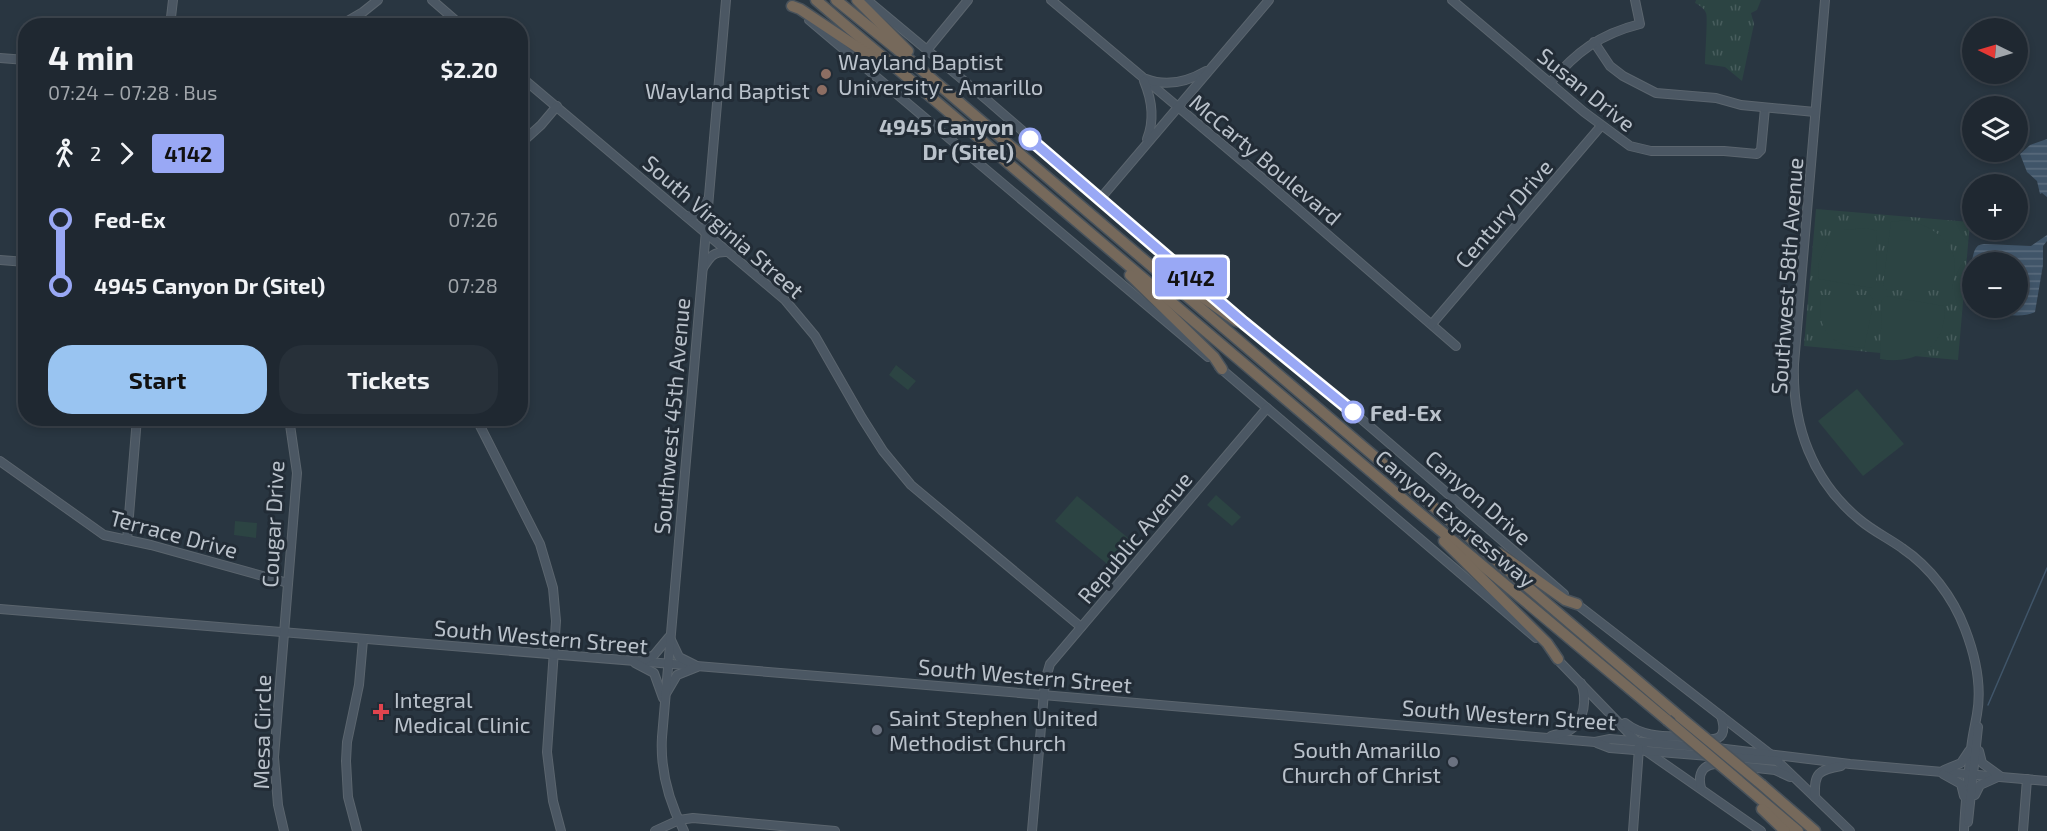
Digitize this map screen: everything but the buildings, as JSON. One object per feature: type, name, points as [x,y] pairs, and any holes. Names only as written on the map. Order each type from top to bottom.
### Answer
[{"type":"highway","name":"Canyon Expressway","points":[[816,0],[1416,510],[1712,758],[1717,766],[1736,781]]},
{"type":"highway","name":"Canyon Expressway","points":[[836,0],[1815,831]]},
{"type":"highway","points":[[857,0],[918,62],[959,98],[963,106]]},
{"type":"highway","points":[[788,3],[893,72],[902,75]]},
{"type":"highway","points":[[1075,220],[1078,227],[1206,350],[1221,369]]},
{"type":"highway","points":[[1139,255],[1236,321],[1244,323]]},
{"type":"highway","points":[[1416,510],[1420,519],[1547,643],[1558,659]]},
{"type":"highway","points":[[1463,531],[1478,537],[1565,600],[1577,604]]},
{"type":"highway","points":[[1736,781],[1785,831]]},
{"type":"highway","points":[[1736,781],[1798,831]]},
{"type":"highway","points":[[1789,808],[1797,811],[1823,831]]},
{"type":"main road","points":[[171,18],[172,0]]},
{"type":"main road","points":[[353,18],[378,0]]},
{"type":"main road","points":[[432,0],[453,18]]},
{"type":"main road","name":"Canyon Drive","points":[[867,0],[1577,604],[1770,754],[1850,831]]},
{"type":"main road","points":[[927,50],[968,0]]},
{"type":"main road","name":"McCarty Boulevard","points":[[1051,0],[1456,346]]},
{"type":"main road","points":[[1100,199],[1269,0]]},
{"type":"main road","name":"Susan Drive","points":[[1452,0],[1601,126],[1630,146],[1651,152],[1757,154],[1761,150],[1765,108]]},
{"type":"main road","points":[[1550,83],[1571,59],[1594,42],[1624,28],[1640,24],[1635,0]]},
{"type":"main road","name":"Southwest 58th Avenue","points":[[1825,0],[1794,364],[1793,387],[1799,425],[1815,467],[1839,501],[1866,525],[1904,549],[1937,580],[1966,630],[1974,659],[1978,688],[1977,713],[1971,748],[1971,774]]},
{"type":"main road","name":"Southwest 45th Avenue","points":[[684,831],[670,798],[662,766],[661,748],[701,272],[727,1]]},
{"type":"main road","points":[[788,3],[1458,570],[1558,659],[1608,709],[1643,750],[1761,831]]},
{"type":"main road","points":[[1594,42],[1610,66],[1651,92],[1716,98],[1741,105],[1765,108],[1815,112]]},
{"type":"main road","points":[[0,58],[18,59]]},
{"type":"main road","points":[[1142,77],[1159,82],[1179,82],[1197,77],[1211,68]]},
{"type":"main road","points":[[1142,77],[1151,100],[1152,117],[1149,134],[1143,148]]},
{"type":"main road","name":"South Virginia Street","points":[[528,82],[785,300],[815,336],[883,451],[911,484],[1081,627]]},
{"type":"main road","points":[[528,137],[557,106]]},
{"type":"main road","name":"Century Drive","points":[[1432,324],[1601,126]]},
{"type":"main road","points":[[686,216],[698,214],[708,197]]},
{"type":"main road","points":[[701,272],[714,253],[729,252]]},
{"type":"main road","points":[[0,260],[18,261]]},
{"type":"main road","name":"Republic Avenue","points":[[1032,831],[1044,695],[1050,664],[1267,408]]},
{"type":"main road","points":[[127,540],[136,426]]},
{"type":"main road","name":"Cougar Drive","points":[[284,633],[297,473],[290,426]]},
{"type":"main road","points":[[480,426],[540,544],[553,588],[554,655],[547,752],[551,791],[561,831]]},
{"type":"main road","name":"Terrace Drive","points":[[0,461],[97,532],[288,583]]},
{"type":"main road","name":"South Western Street","points":[[0,609],[1595,742],[1610,739],[1636,741],[1850,764],[2047,781]]},
{"type":"main road","name":"Mesa Circle","points":[[284,633],[274,757],[278,805],[284,831]]},
{"type":"main road","points":[[635,662],[654,655],[670,636],[680,657],[699,666]]},
{"type":"main road","points":[[357,831],[348,797],[346,761],[347,742],[359,685],[363,640]]},
{"type":"main road","points":[[635,662],[654,673],[664,699]]},
{"type":"main road","points":[[664,699],[677,675],[699,666]]},
{"type":"main road","points":[[1544,737],[1572,729],[1579,719],[1584,700],[1581,682]]},
{"type":"main road","points":[[1608,709],[1633,729],[1653,736],[1714,740],[1724,734],[1721,716]]},
{"type":"main road","points":[[1968,811],[1978,786],[2000,777],[1982,763],[1977,713]]},
{"type":"main road","points":[[1965,831],[1978,731]]},
{"type":"main road","points":[[1595,742],[1610,748],[1778,761],[1805,759]]},
{"type":"main road","points":[[1939,772],[1961,763],[1971,748]]},
{"type":"main road","points":[[1633,831],[1643,750]]},
{"type":"main road","points":[[1701,788],[1699,778],[1701,771],[1705,766],[1714,764],[1779,772],[1789,776],[1815,798]]},
{"type":"main road","points":[[1815,798],[1814,785],[1820,772],[1824,769],[1850,764]]},
{"type":"main road","points":[[1939,772],[1961,784],[1968,811]]},
{"type":"main road","points":[[2023,829],[2027,779]]},
{"type":"main road","points":[[655,831],[679,820],[693,818],[835,831]]},
{"type":"green space","points":[[1696,0],[1761,0],[1757,10],[1751,13],[1754,24],[1742,81],[1725,67],[1705,64],[1707,16],[1703,8],[1695,3]]},
{"type":"green space","points":[[1816,209],[1962,221],[1962,240],[1968,240],[1967,252],[1962,252],[1962,314],[1958,360],[1804,346]]},
{"type":"green space","points":[[1907,220],[1932,230],[1946,241],[1954,257],[1952,290],[1887,290],[1883,285],[1891,222]]},
{"type":"green space","points":[[1867,228],[1877,231],[1876,284],[1872,288],[1819,279],[1818,265],[1828,242],[1844,230]]},
{"type":"green space","points":[[1821,295],[1870,295],[1874,301],[1864,348],[1842,344],[1828,334],[1821,317]]},
{"type":"green space","points":[[1886,296],[1944,306],[1944,320],[1939,335],[1927,350],[1919,355],[1900,360],[1880,359],[1882,300]]},
{"type":"green space","points":[[896,365],[916,381],[908,390],[889,375]]},
{"type":"green space","points":[[1857,389],[1904,444],[1863,476],[1818,421]]},
{"type":"green space","points":[[1216,495],[1241,517],[1232,526],[1207,505]]},
{"type":"green space","points":[[1077,496],[1133,542],[1112,568],[1055,521]]},
{"type":"green space","points":[[235,521],[257,523],[256,538],[234,535]]},
{"type":"water","points":[[2047,139],[2047,197],[2040,194],[2037,181],[2027,172],[2023,162],[2028,162],[2030,145]]},
{"type":"water","points":[[2047,235],[2047,241],[2043,246],[2043,265],[2035,312],[2028,314],[2028,252],[1974,252],[1977,247],[1984,244],[2031,246]]},
{"type":"waterway","points":[[1988,705],[2047,568]]},
{"type":"bus line","name":"4142","points":[[1030,139],[1244,323],[1353,412]]},
{"type":"place","name":"Wayland Baptist University - Amarillo","points":[[826,74]]},
{"type":"place","name":"Wayland Baptist","points":[[822,90]]},
{"type":"place","name":"4945 Canyon Dr (Sitel)","points":[[1030,139]]},
{"type":"place","name":"Fed-Ex","points":[[1353,412]]},
{"type":"place","name":"Integral Medical Clinic","points":[[381,712]]},
{"type":"place","name":"Saint Stephen United Methodist Church","points":[[877,730]]},
{"type":"place","name":"South Amarillo Church of Christ","points":[[1453,762]]}]
